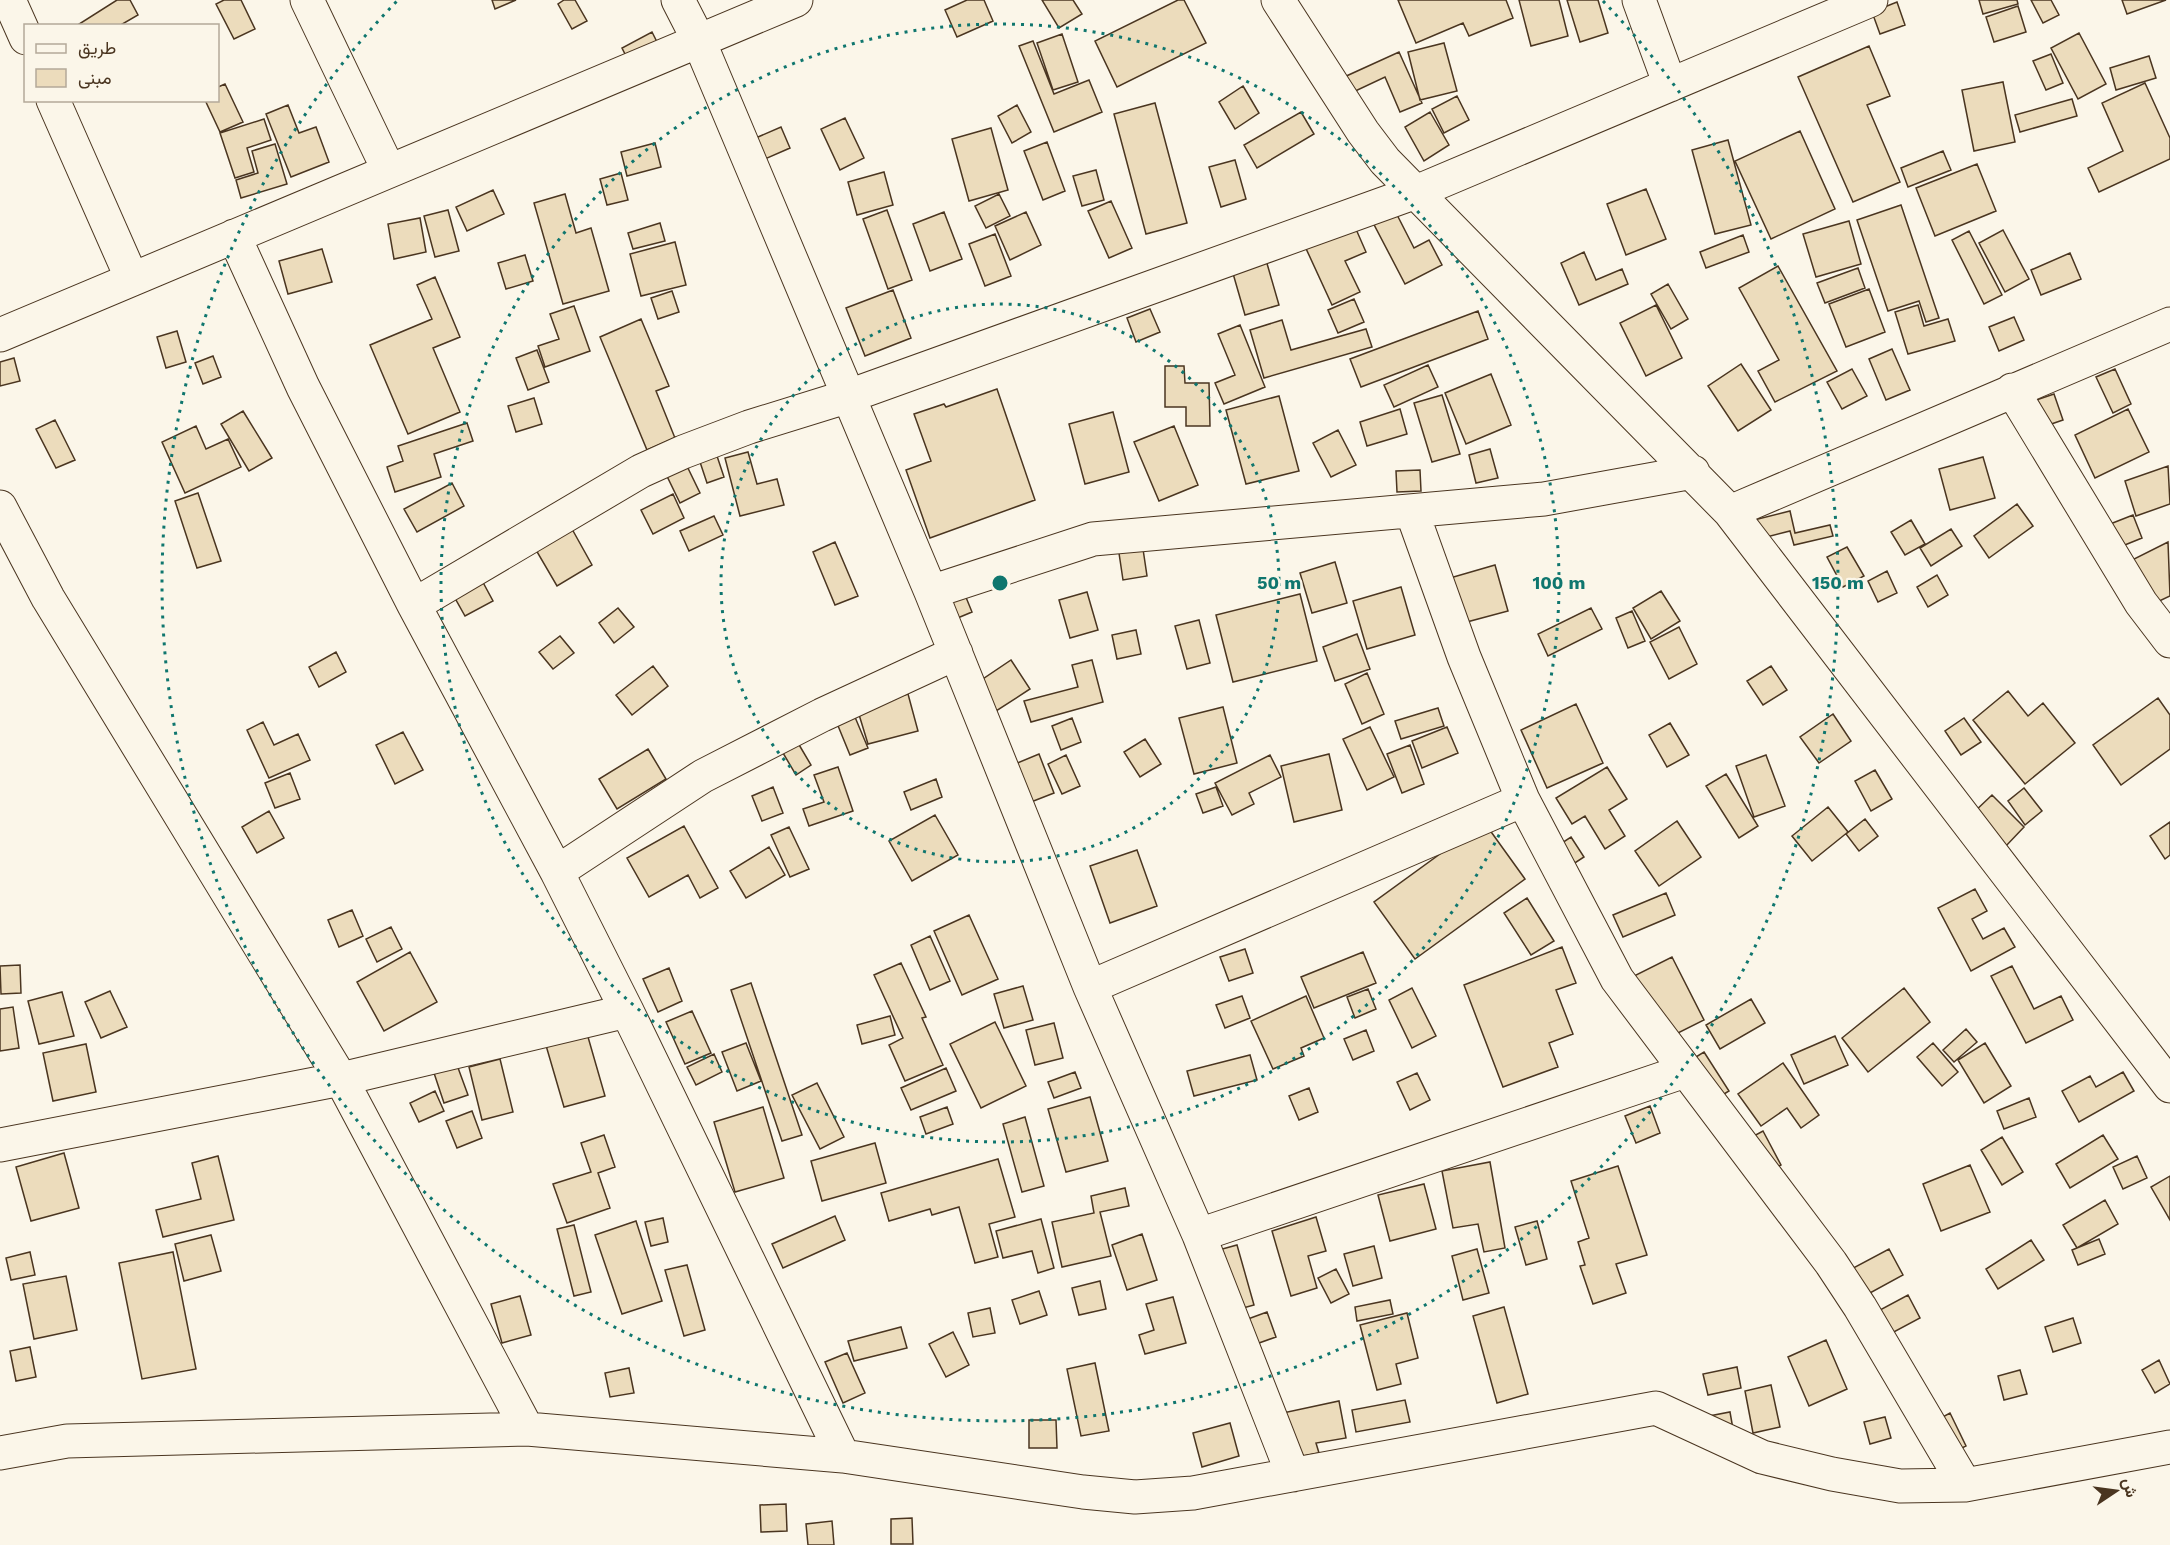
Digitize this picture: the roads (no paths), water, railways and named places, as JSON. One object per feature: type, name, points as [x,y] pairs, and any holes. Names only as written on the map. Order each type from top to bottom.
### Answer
[{"type":"street","points":[[9,0],[24,34]]},
{"type":"street","points":[[307,0],[389,171]]},
{"type":"street","points":[[678,0],[699,41],[931,592],[1090,987],[1199,1236],[1293,1475]]},
{"type":"street","points":[[0,334],[796,0]]},
{"type":"street","points":[[1278,0],[1362,132],[1385,161],[1730,512],[2170,1086]]},
{"type":"street","points":[[1639,0],[1670,85]]},
{"type":"street","points":[[414,605],[641,471],[682,452],[749,427],[849,396],[1416,192],[1871,0]]},
{"type":"street","points":[[54,102],[132,279]]},
{"type":"street","points":[[234,236],[303,387],[414,605],[557,872],[843,1456]]},
{"type":"street","points":[[1730,512],[2170,324]]},
{"type":"street","points":[[2012,390],[2141,603],[2170,640]]},
{"type":"street","points":[[931,592],[1093,539],[1544,499],[1693,472]]},
{"type":"street","points":[[0,507],[48,598],[341,1079],[527,1429]]},
{"type":"street","points":[[1412,512],[1464,657],[1523,800],[1617,979],[1854,1298],[1965,1485]]},
{"type":"street","points":[[557,872],[703,776],[822,715],[956,653]]},
{"type":"street","points":[[1090,987],[1523,800]]},
{"type":"street","points":[[0,1145],[341,1079],[627,1011]]},
{"type":"street","points":[[1199,1236],[1685,1071]]},
{"type":"street","points":[[0,1454],[67,1441],[527,1429],[843,1456],[1083,1492],[1135,1497],[1193,1494],[1656,1408],[1762,1458],[1900,1486],[1965,1485],[2170,1447]]}]
